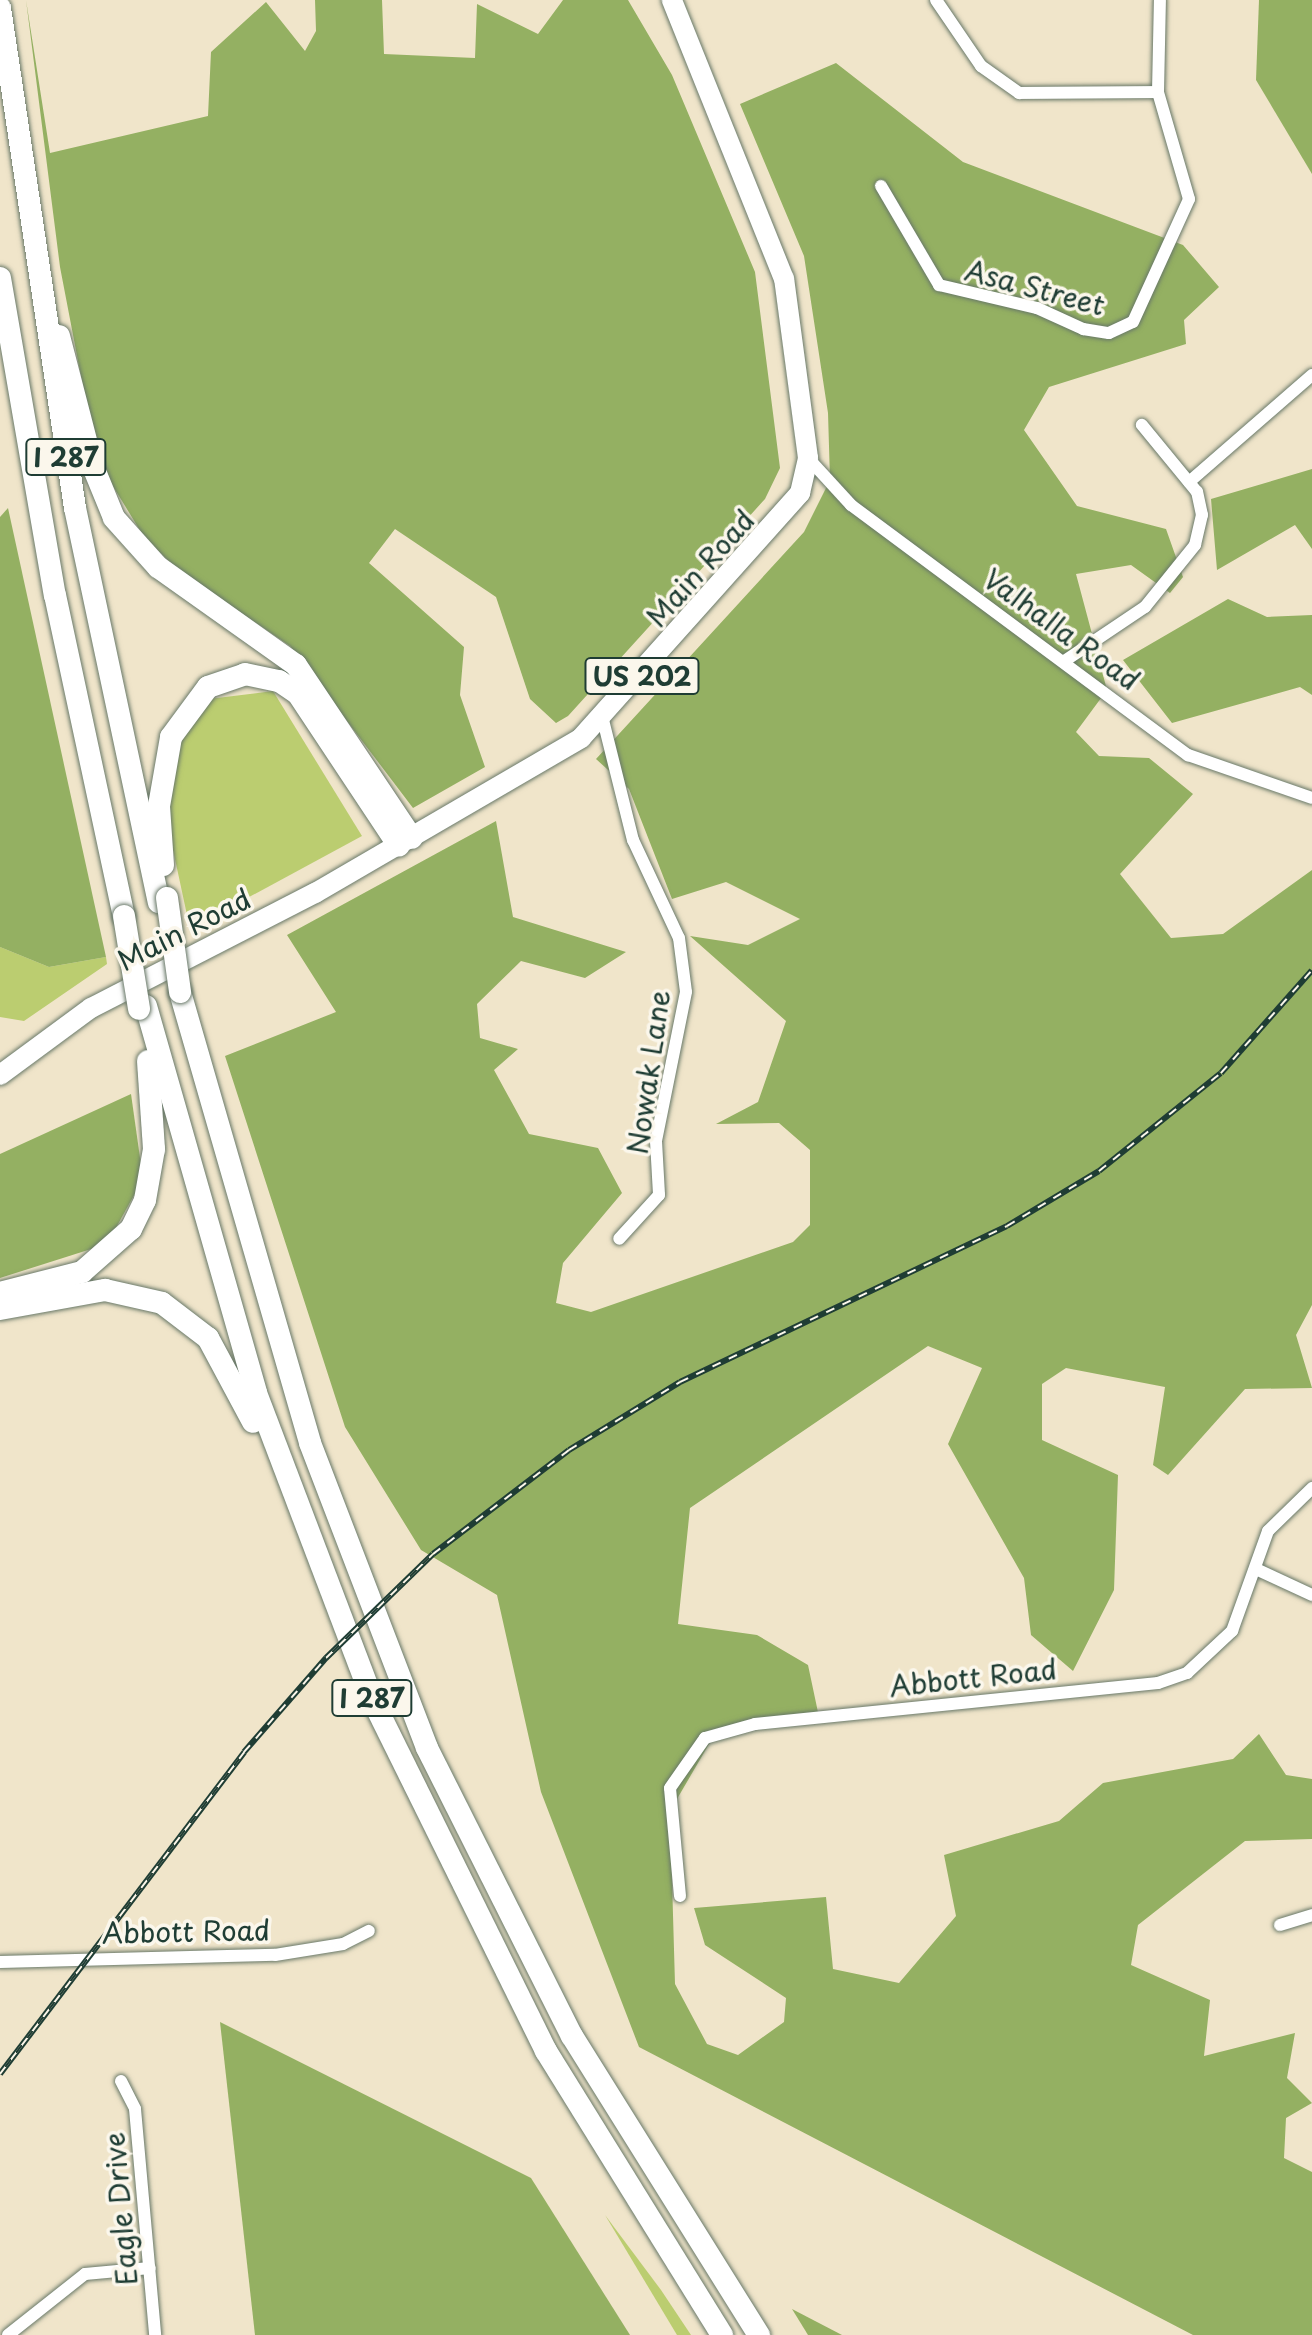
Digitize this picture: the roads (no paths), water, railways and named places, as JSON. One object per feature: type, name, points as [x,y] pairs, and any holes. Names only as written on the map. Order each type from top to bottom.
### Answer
[{"type":"highway","name":"I 287","points":[[0,8],[23,183],[88,575],[163,900],[180,992],[305,1428],[422,1736],[572,2036],[759,2335]]},
{"type":"highway","points":[[23,183],[85,440],[114,518],[158,567],[296,665],[406,842]]},
{"type":"highway","name":"I 287","points":[[0,278],[55,595],[143,1008],[236,1330],[323,1577],[399,1760],[496,1958],[605,2151],[722,2335]]},
{"type":"highway","points":[[163,900],[159,824],[166,754],[196,697],[233,676],[268,677],[298,694],[406,842]]},
{"type":"highway","points":[[0,1293],[82,1272],[108,1255],[139,1215],[155,1133],[143,1008]]},
{"type":"highway","points":[[0,1309],[105,1290],[149,1298],[187,1318],[226,1368],[323,1577]]},
{"type":"main road","name":"Main Road","points":[[0,1075],[91,1008],[406,842],[556,756],[603,720],[780,520],[803,486],[808,458],[784,279],[672,0]]},
{"type":"street","points":[[936,0],[981,66],[1019,93],[1158,92]]},
{"type":"street","name":"Asa Street","points":[[881,186],[939,285],[1109,333],[1144,307],[1189,199],[1158,92],[1160,0]]},
{"type":"street","points":[[1189,482],[1312,375]]},
{"type":"street","points":[[1066,660],[1145,607],[1190,557],[1202,515],[1189,482],[1142,425]]},
{"type":"street","name":"Valhalla Road","points":[[808,458],[851,505],[1066,660],[1188,755],[1312,798]]},
{"type":"street","name":"Nowak Lane","points":[[603,720],[633,840],[679,938],[686,992],[656,1141],[659,1195],[619,1239]]},
{"type":"street","name":"Abbott Road","points":[[680,1896],[670,1788],[705,1738],[755,1724],[1166,1681],[1201,1666],[1223,1644],[1276,1518],[1312,1488]]},
{"type":"street","points":[[1256,1569],[1312,1595]]},
{"type":"street","points":[[1280,1925],[1312,1915]]},
{"type":"street","name":"Abbott Road","points":[[0,1962],[275,1955],[343,1944],[369,1931]]},
{"type":"street","name":"Eagle Drive","points":[[121,2081],[135,2109],[155,2335]]},
{"type":"street","points":[[8,2335],[85,2274],[150,2268]]},
{"type":"railway","points":[[0,2074],[244,1752],[326,1658],[433,1554],[569,1450],[680,1382],[1007,1226],[1099,1171],[1221,1073],[1312,970]]}]
